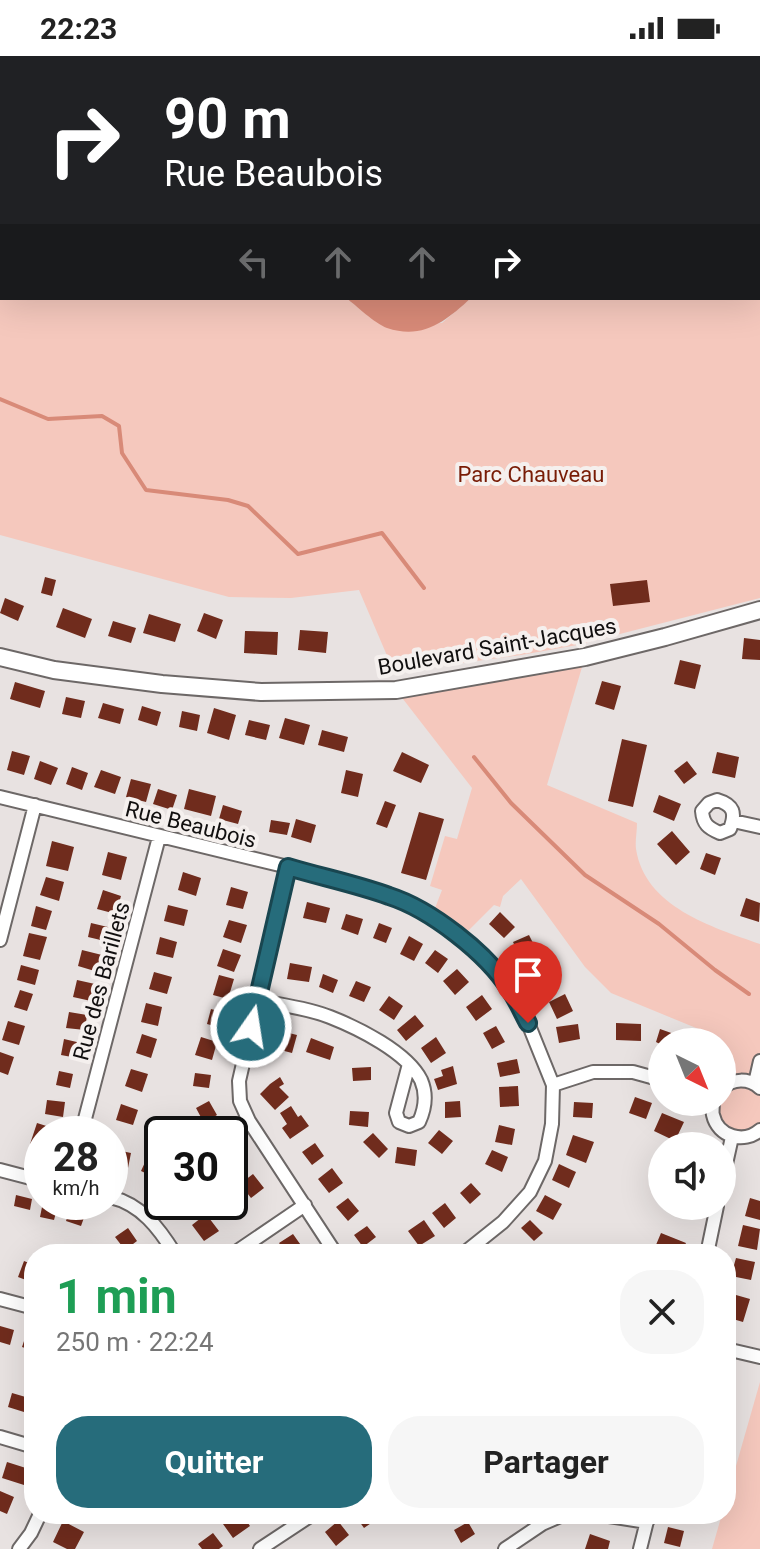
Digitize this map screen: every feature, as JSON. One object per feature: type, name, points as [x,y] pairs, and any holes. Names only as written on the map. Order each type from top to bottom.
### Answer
[{"type":"street","name":"Boulevard Saint-Jacques","points":[[0,657],[54,670],[162,684],[261,692],[396,690],[585,657],[760,610]]},
{"type":"street","name":"Rue Beaubois","points":[[0,797],[288,867],[392,896],[432,916],[461,938],[509,988],[528,1023],[553,1085],[552,1124],[545,1161],[530,1192],[503,1222],[476,1244]]},
{"type":"street","points":[[0,938],[35,805]]},
{"type":"street","points":[[733,821],[760,827]]},
{"type":"street","name":"Rue des Barillets","points":[[86,1116],[159,837]]},
{"type":"street","points":[[288,867],[239,1081],[240,1101],[249,1121],[330,1244]]},
{"type":"street","points":[[257,1000],[328,1016],[380,1040],[409,1064]]},
{"type":"street","points":[[736,1081],[757,1085],[760,1061]]},
{"type":"street","points":[[553,1085],[593,1072],[633,1072],[648,1076]]},
{"type":"street","points":[[736,1137],[744,1138],[760,1130]]},
{"type":"street","points":[[0,1170],[24,1176]]},
{"type":"street","points":[[128,1203],[151,1220],[168,1244]]},
{"type":"street","points":[[248,1244],[305,1205]]},
{"type":"street","points":[[709,1244],[714,1220]]},
{"type":"street","points":[[0,1299],[24,1305]]},
{"type":"street","points":[[736,1351],[760,1357]]},
{"type":"street","points":[[0,1437],[24,1444]]},
{"type":"street","points":[[19,1549],[35,1524]]},
{"type":"street","points":[[260,1549],[298,1524]]},
{"type":"street","points":[[505,1549],[542,1524]]},
{"type":"street","points":[[640,1549],[646,1524]]},
{"type":"green space","name":"Parc Chauveau","points":[[0,300],[349,300],[385,327],[442,323],[469,300],[760,300],[760,598],[577,645],[394,672],[359,590],[291,598],[229,597],[0,535]]},
{"type":"green space","points":[[585,657],[547,785],[637,823],[636,849],[642,869],[652,886],[683,912],[760,944],[760,1130],[757,1133],[720,1130],[716,1116],[736,1116],[736,1028],[696,1028],[611,993],[585,967],[521,879],[503,896],[500,907],[494,905],[461,938],[432,916],[442,890],[430,886],[445,836],[457,839],[472,788],[396,690]]},
{"type":"green space","points":[[760,1382],[760,1549],[712,1549],[719,1524],[736,1524],[736,1466]]},
{"type":"shaded area","points":[[348,300],[469,300],[443,321],[423,330],[412,332],[387,328]]},
{"type":"building","points":[[45,577],[56,580],[52,596],[41,593]]},
{"type":"building","points":[[647,580],[650,602],[613,606],[610,584]]},
{"type":"building","points":[[5,598],[24,606],[18,621],[0,613]]},
{"type":"building","points":[[63,608],[92,619],[85,638],[56,627]]},
{"type":"building","points":[[204,613],[223,620],[216,639],[197,631]]},
{"type":"building","points":[[149,614],[181,624],[175,642],[143,633]]},
{"type":"building","points":[[113,621],[136,628],[131,643],[108,636]]},
{"type":"building","points":[[300,630],[328,632],[326,653],[298,650]]},
{"type":"building","points":[[245,631],[278,632],[277,655],[244,653]]},
{"type":"building","points":[[744,638],[760,640],[760,660],[742,659]]},
{"type":"building","points":[[680,660],[701,665],[695,689],[674,684]]},
{"type":"building","points":[[602,681],[621,686],[614,710],[595,704]]},
{"type":"building","points":[[15,682],[45,691],[40,708],[10,699]]},
{"type":"building","points":[[66,697],[85,701],[81,718],[62,714]]},
{"type":"building","points":[[103,703],[124,709],[120,724],[98,718]]},
{"type":"building","points":[[142,706],[161,712],[157,726],[138,720]]},
{"type":"building","points":[[214,708],[236,715],[229,740],[207,733]]},
{"type":"building","points":[[182,711],[200,715],[197,731],[179,727]]},
{"type":"building","points":[[285,718],[310,725],[304,745],[279,738]]},
{"type":"building","points":[[249,720],[270,725],[266,740],[245,735]]},
{"type":"building","points":[[322,730],[348,737],[344,752],[318,745]]},
{"type":"building","points":[[622,739],[647,745],[633,807],[608,801]]},
{"type":"building","points":[[12,751],[30,756],[24,775],[7,770]]},
{"type":"building","points":[[402,752],[429,765],[421,783],[393,771]]},
{"type":"building","points":[[717,752],[739,757],[735,778],[712,773]]},
{"type":"building","points":[[40,761],[58,768],[51,785],[34,779]]},
{"type":"building","points":[[687,761],[697,774],[684,784],[674,771]]},
{"type":"building","points":[[72,767],[88,773],[82,790],[66,784]]},
{"type":"building","points":[[101,770],[121,777],[115,794],[94,787]]},
{"type":"building","points":[[346,770],[363,774],[358,797],[341,793]]},
{"type":"building","points":[[131,779],[151,784],[146,802],[126,797]]},
{"type":"building","points":[[158,789],[177,795],[172,810],[153,804]]},
{"type":"building","points":[[189,789],[216,796],[211,816],[184,809]]},
{"type":"building","points":[[659,795],[681,804],[674,821],[653,812]]},
{"type":"building","points":[[385,801],[396,805],[387,828],[376,824]]},
{"type":"building","points":[[223,805],[242,811],[238,824],[219,819]]},
{"type":"building","points":[[419,812],[444,819],[426,880],[401,873]]},
{"type":"building","points":[[296,819],[316,825],[311,843],[291,837]]},
{"type":"building","points":[[271,820],[290,823],[287,835],[269,832]]},
{"type":"building","points":[[672,831],[690,852],[676,865],[657,844]]},
{"type":"building","points":[[52,841],[74,847],[68,871],[46,866]]},
{"type":"building","points":[[108,852],[127,857],[121,880],[102,875]]},
{"type":"building","points":[[706,853],[721,858],[715,875],[700,869]]},
{"type":"building","points":[[183,872],[201,878],[196,896],[178,890]]},
{"type":"building","points":[[46,877],[64,882],[59,901],[40,895]]},
{"type":"building","points":[[231,887],[248,892],[243,909],[226,905]]},
{"type":"building","points":[[103,890],[121,896],[116,914],[97,909]]},
{"type":"building","points":[[746,898],[760,903],[759,922],[740,916]]},
{"type":"building","points":[[307,902],[330,908],[326,923],[303,918]]},
{"type":"building","points":[[168,905],[188,910],[184,926],[164,921]]},
{"type":"building","points":[[36,906],[52,911],[46,930],[31,926]]},
{"type":"building","points":[[500,912],[515,927],[504,938],[489,924]]},
{"type":"building","points":[[346,914],[363,919],[358,935],[341,929]]},
{"type":"building","points":[[229,920],[247,925],[241,943],[223,937]]},
{"type":"building","points":[[91,923],[112,928],[109,942],[88,937]]},
{"type":"building","points":[[379,923],[392,928],[386,943],[373,938]]},
{"type":"building","points":[[29,933],[47,937],[40,960],[23,956]]},
{"type":"building","points":[[529,935],[538,953],[522,961],[513,942]]},
{"type":"building","points":[[409,936],[423,944],[414,961],[400,954]]},
{"type":"building","points":[[160,937],[177,942],[173,958],[156,954]]},
{"type":"building","points":[[223,949],[241,955],[234,972],[217,966]]},
{"type":"building","points":[[82,950],[102,955],[98,972],[78,966]]},
{"type":"building","points":[[435,950],[448,959],[438,973],[425,963]]},
{"type":"building","points":[[545,959],[554,978],[539,986],[530,967]]},
{"type":"building","points":[[290,963],[312,967],[309,982],[287,979]]},
{"type":"building","points":[[21,965],[39,970],[35,985],[17,980]]},
{"type":"building","points":[[457,969],[469,982],[455,995],[443,981]]},
{"type":"building","points":[[154,972],[172,977],[167,994],[149,989]]},
{"type":"building","points":[[323,974],[338,980],[333,993],[319,987]]},
{"type":"building","points":[[219,975],[234,979],[228,999],[213,995]]},
{"type":"building","points":[[77,980],[95,984],[91,1001],[73,997]]},
{"type":"building","points":[[356,981],[371,987],[364,1002],[349,996]]},
{"type":"building","points":[[20,990],[33,994],[27,1011],[14,1007]]},
{"type":"building","points":[[565,994],[573,1011],[557,1019],[549,1002]]},
{"type":"building","points":[[482,995],[492,1009],[476,1021],[466,1007]]},
{"type":"building","points":[[389,996],[403,1006],[394,1020],[379,1010]]},
{"type":"building","points":[[146,1003],[162,1007],[158,1026],[141,1022]]},
{"type":"building","points":[[211,1009],[225,1013],[221,1028],[207,1024]]},
{"type":"building","points":[[69,1012],[87,1015],[85,1030],[66,1028]]},
{"type":"building","points":[[415,1015],[424,1026],[406,1041],[397,1030]]},
{"type":"building","points":[[8,1021],[25,1026],[19,1045],[2,1040]]},
{"type":"building","points":[[616,1023],[641,1024],[641,1041],[616,1040]]},
{"type":"building","points":[[578,1024],[580,1039],[559,1043],[556,1027]]},
{"type":"building","points":[[496,1026],[505,1042],[492,1049],[483,1033]]},
{"type":"building","points":[[277,1030],[297,1035],[292,1053],[273,1048]]},
{"type":"building","points":[[142,1034],[157,1039],[151,1058],[136,1053]]},
{"type":"building","points":[[201,1037],[217,1042],[212,1060],[195,1055]]},
{"type":"building","points":[[436,1037],[446,1053],[431,1063],[421,1048]]},
{"type":"building","points":[[311,1038],[334,1047],[330,1060],[306,1052]]},
{"type":"building","points":[[64,1039],[81,1043],[77,1058],[61,1055]]},
{"type":"building","points":[[0,1052],[14,1057],[8,1075],[0,1072]]},
{"type":"building","points":[[517,1059],[520,1073],[500,1077],[497,1063]]},
{"type":"building","points":[[453,1066],[457,1084],[438,1090],[434,1079],[443,1076],[441,1070]]},
{"type":"building","points":[[371,1067],[371,1080],[353,1081],[352,1068]]},
{"type":"building","points":[[131,1069],[148,1074],[142,1092],[125,1086]]},
{"type":"building","points":[[59,1071],[73,1074],[70,1088],[56,1085]]},
{"type":"building","points":[[195,1073],[211,1075],[209,1088],[193,1086]]},
{"type":"building","points":[[280,1077],[284,1084],[279,1087],[289,1097],[275,1110],[260,1094]]},
{"type":"building","points":[[518,1086],[519,1106],[500,1107],[499,1087]]},
{"type":"building","points":[[635,1097],[648,1102],[646,1119],[629,1113]]},
{"type":"building","points":[[47,1100],[65,1102],[63,1116],[45,1114]]},
{"type":"building","points":[[209,1101],[217,1115],[200,1116],[196,1108]]},
{"type":"building","points":[[460,1101],[461,1117],[445,1118],[445,1102]]},
{"type":"building","points":[[574,1102],[593,1103],[592,1118],[573,1117]]},
{"type":"building","points":[[121,1104],[138,1110],[133,1125],[128,1124],[128,1116],[117,1116]]},
{"type":"building","points":[[291,1106],[309,1126],[290,1139],[282,1128],[287,1124],[280,1113]]},
{"type":"building","points":[[350,1111],[369,1112],[368,1127],[349,1125]]},
{"type":"building","points":[[661,1116],[684,1122],[679,1132],[654,1131]]},
{"type":"building","points":[[499,1125],[515,1129],[512,1145],[495,1142]]},
{"type":"building","points":[[439,1130],[453,1141],[442,1154],[428,1143]]},
{"type":"building","points":[[373,1133],[388,1149],[379,1158],[363,1142]]},
{"type":"building","points":[[573,1135],[594,1142],[586,1163],[566,1155]]},
{"type":"building","points":[[315,1143],[324,1156],[312,1165],[302,1152]]},
{"type":"building","points":[[397,1147],[417,1150],[415,1166],[395,1163]]},
{"type":"building","points":[[492,1150],[508,1157],[502,1172],[485,1164]]},
{"type":"building","points":[[559,1164],[576,1172],[569,1188],[552,1180]]},
{"type":"building","points":[[332,1168],[343,1183],[329,1193],[318,1179]]},
{"type":"building","points":[[253,1174],[264,1188],[251,1198],[248,1194],[248,1178]]},
{"type":"building","points":[[471,1183],[481,1194],[470,1204],[460,1193]]},
{"type":"building","points":[[16,1195],[24,1197],[24,1208],[14,1206]]},
{"type":"building","points":[[545,1195],[562,1204],[553,1220],[536,1211]]},
{"type":"building","points":[[348,1198],[359,1211],[348,1221],[336,1207]]},
{"type":"building","points":[[750,1198],[760,1201],[760,1220],[745,1216]]},
{"type":"building","points":[[445,1203],[456,1218],[444,1228],[432,1213]]},
{"type":"building","points":[[66,1220],[83,1220],[81,1226]]},
{"type":"building","points":[[198,1220],[211,1220],[219,1231],[204,1241],[192,1225]]},
{"type":"building","points":[[424,1220],[435,1236],[418,1244],[408,1231]]},
{"type":"building","points":[[530,1220],[543,1233],[534,1241],[521,1228]]},
{"type":"building","points":[[743,1225],[760,1229],[757,1250],[738,1246]]},
{"type":"building","points":[[367,1226],[376,1237],[367,1244],[361,1244],[354,1235]]},
{"type":"building","points":[[128,1228],[137,1241],[120,1244],[115,1237]]},
{"type":"building","points":[[661,1233],[686,1243],[686,1244],[656,1244]]},
{"type":"building","points":[[293,1234],[300,1244],[280,1244]]},
{"type":"building","points":[[736,1258],[755,1262],[751,1280],[736,1277]]},
{"type":"building","points":[[24,1261],[24,1279],[18,1277]]},
{"type":"building","points":[[736,1295],[750,1299],[743,1322],[736,1320]]},
{"type":"building","points":[[0,1326],[14,1330],[10,1345],[0,1342]]},
{"type":"building","points":[[12,1393],[24,1397],[24,1412],[8,1407]]},
{"type":"building","points":[[7,1462],[24,1467],[24,1485],[2,1478]]},
{"type":"building","points":[[0,1491],[14,1497],[7,1514],[0,1511]]},
{"type":"building","points":[[62,1524],[69,1524],[84,1532],[75,1549],[67,1549],[53,1542]]},
{"type":"building","points":[[223,1524],[249,1524],[250,1526],[233,1538]]},
{"type":"building","points":[[334,1524],[340,1524],[349,1535],[336,1546],[325,1532]]},
{"type":"building","points":[[469,1524],[475,1534],[461,1543],[454,1530]]},
{"type":"building","points":[[668,1527],[684,1531],[680,1547],[664,1543]]},
{"type":"building","points":[[213,1533],[223,1546],[219,1549],[202,1549],[198,1544]]},
{"type":"building","points":[[590,1534],[610,1541],[608,1549],[585,1549]]},
{"type":"waterway","points":[[0,399],[48,419],[102,416],[119,426],[122,453],[146,490],[228,500],[248,506],[298,554],[382,533],[424,588]]},
{"type":"waterway","points":[[474,757],[511,803],[585,875],[659,924],[749,994]]},
{"type":"route","points":[[251,1027],[288,867],[392,896],[432,916],[487,963],[509,988],[528,1023]]}]
